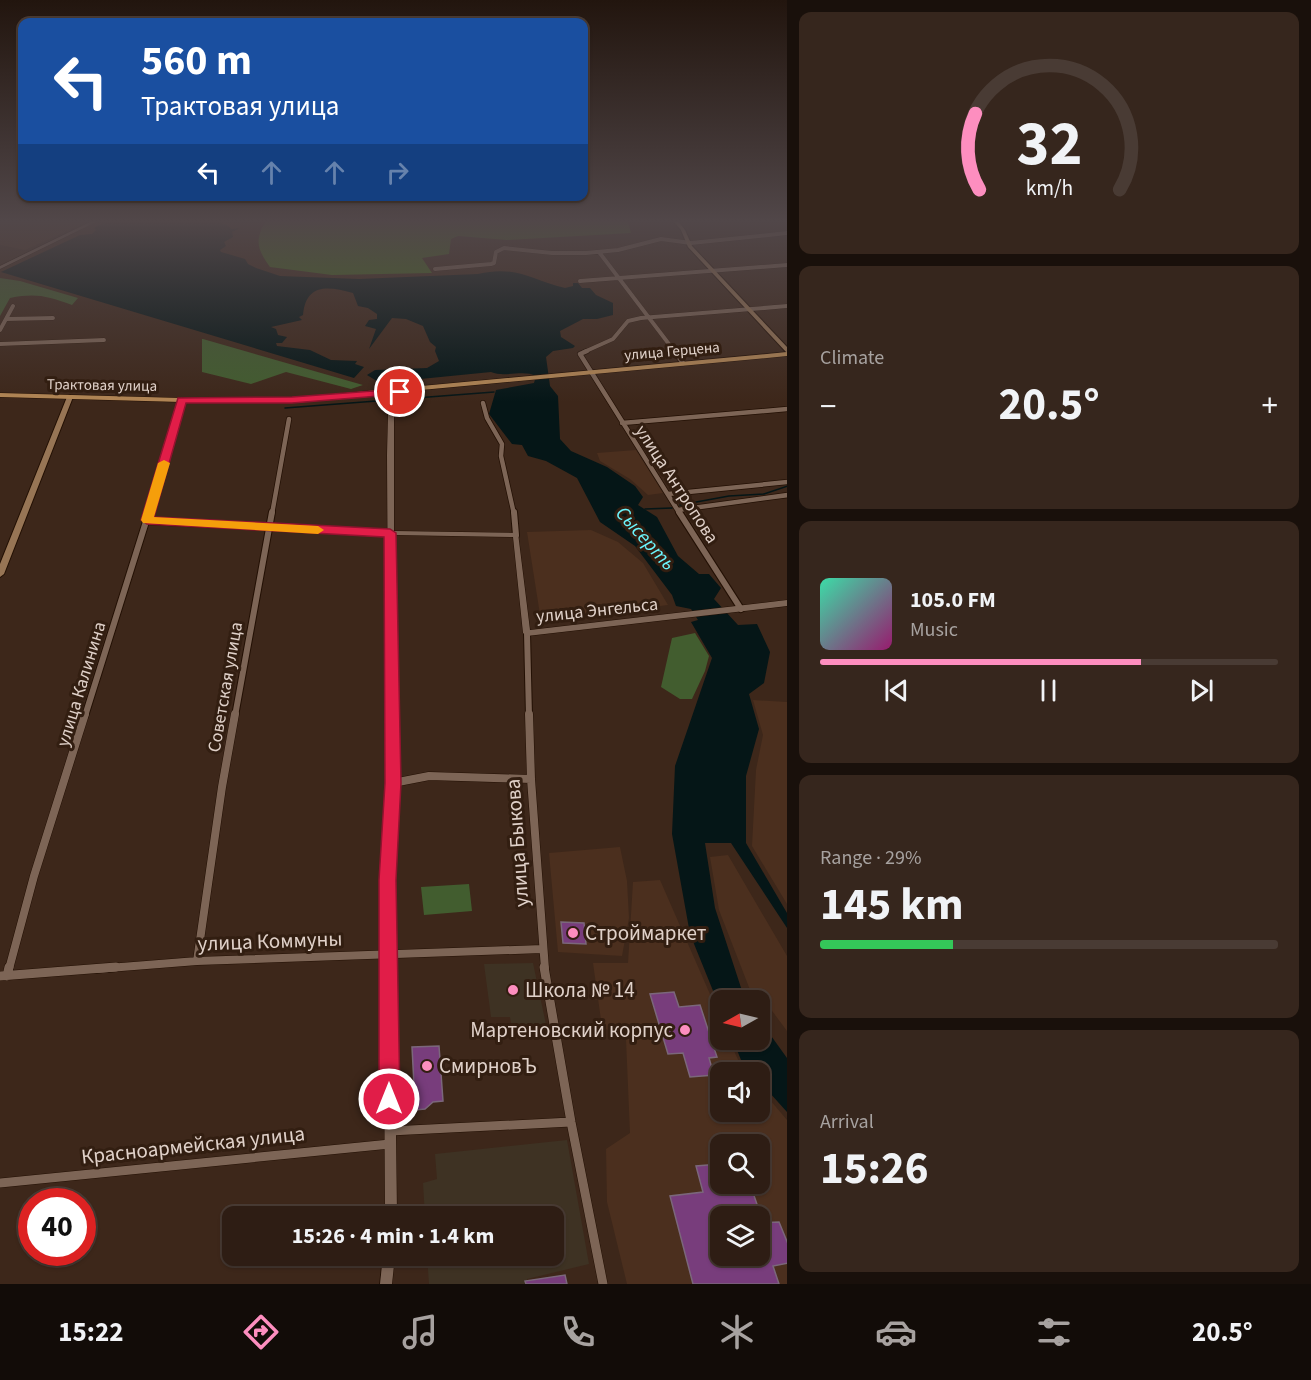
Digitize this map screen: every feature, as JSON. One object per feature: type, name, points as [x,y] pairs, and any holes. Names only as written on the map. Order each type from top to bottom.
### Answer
[{"type":"main road","points":[[723,282],[787,352]]},
{"type":"main road","name":"улица Герцена","points":[[559,376],[787,353]]},
{"type":"main road","name":"Трактовая улица","points":[[0,395],[181,400],[292,400],[559,376]]},
{"type":"main road","points":[[0,574],[70,397]]},
{"type":"street","points":[[621,282],[683,363]]},
{"type":"street","points":[[0,330],[13,306]]},
{"type":"street","points":[[647,317],[787,306]]},
{"type":"street","name":"улица Антропова","points":[[647,317],[628,321],[613,339],[580,354],[741,609]]},
{"type":"street","points":[[6,319],[53,318]]},
{"type":"street","points":[[0,344],[104,340]]},
{"type":"street","name":"улица Калинина","points":[[4,976],[33,876],[62,793],[147,520],[181,400]]},
{"type":"street","name":"улица Быкова","points":[[483,403],[487,418],[502,444],[501,456],[513,507],[527,633],[531,779],[542,949],[571,1122],[603,1284]]},
{"type":"street","points":[[622,423],[787,409]]},
{"type":"street","points":[[391,414],[393,783],[388,880],[391,1206]]},
{"type":"street","name":"Советская улица","points":[[197,961],[222,787],[289,419]]},
{"type":"street","points":[[668,494],[787,482]]},
{"type":"street","points":[[678,510],[787,495]]},
{"type":"street","points":[[147,520],[390,533],[516,535]]},
{"type":"street","points":[[741,609],[787,603]]},
{"type":"street","name":"улица Энгельса","points":[[527,633],[741,609]]},
{"type":"street","points":[[393,783],[429,776],[531,779]]},
{"type":"street","name":"улица Коммуны","points":[[4,976],[197,961],[542,949]]},
{"type":"street","points":[[390,1131],[571,1122]]},
{"type":"street","name":"Красноармейская улица","points":[[0,1183],[390,1144]]},
{"type":"street","points":[[386,1284],[388,1266]]},
{"type":"shaded area","points":[[636,450],[663,493],[648,495],[630,479],[600,461],[597,453]]},
{"type":"shaded area","points":[[591,530],[618,542],[643,563],[668,605],[541,621],[527,532]]},
{"type":"shaded area","points":[[753,700],[787,702],[787,904],[752,846],[756,770],[763,735]]},
{"type":"shaded area","points":[[620,847],[627,881],[629,918],[622,956],[558,952],[549,853]]},
{"type":"shaded area","points":[[728,855],[787,956],[787,1031],[770,1008],[770,990],[750,990],[719,910],[710,857]]},
{"type":"shaded area","points":[[660,880],[710,994],[710,1050],[734,1050],[739,1062],[710,1062],[710,1122],[770,1122],[770,1100],[787,1120],[787,1284],[627,1284],[607,1202],[606,1149],[630,1133],[626,1039],[602,1027],[593,963],[628,963],[633,882]]},
{"type":"shaded area","name":"Школа № 14","points":[[533,963],[548,1034],[513,1037],[510,1017],[491,1017],[484,964]]},
{"type":"shaded area","points":[[567,1140],[589,1264],[527,1279],[527,1284],[429,1284],[428,1266],[564,1266],[564,1206],[424,1206],[423,1183],[437,1179],[435,1154]]},
{"type":"green space","points":[[0,282],[23,282],[78,298],[72,305],[41,296],[10,298],[0,316]]},
{"type":"green space","points":[[202,339],[363,385],[351,389],[286,372],[251,384],[202,372]]},
{"type":"green space","points":[[695,633],[709,656],[692,699],[680,699],[661,687],[672,638]]},
{"type":"green space","points":[[469,884],[472,911],[424,915],[421,887]]},
{"type":"water","name":"Сысерть","points":[[34,282],[544,282],[565,288],[578,283],[582,288],[590,288],[596,295],[613,303],[613,315],[597,319],[583,319],[560,331],[561,337],[575,346],[553,351],[546,357],[550,386],[558,396],[560,439],[571,451],[607,467],[635,486],[643,497],[638,505],[657,517],[678,556],[699,574],[709,574],[721,588],[714,599],[738,625],[757,624],[770,652],[764,683],[749,694],[759,729],[746,776],[746,843],[787,913],[787,928],[731,843],[705,843],[715,908],[742,990],[713,990],[690,934],[672,834],[675,766],[712,658],[691,622],[698,620],[691,609],[676,606],[672,595],[635,546],[600,522],[577,478],[546,461],[528,456],[522,445],[512,444],[489,414],[496,390],[534,383],[536,376],[525,373],[496,374],[491,372],[380,383],[367,375],[375,370],[427,368],[439,361],[435,351],[436,347],[430,342],[423,326],[406,319],[392,318],[369,349],[376,329],[365,326],[369,320],[377,319],[377,314],[368,308],[358,306],[353,293],[335,289],[320,289],[314,292],[305,305],[303,315],[299,317],[302,320],[271,327],[276,329],[278,335],[287,337],[282,343],[276,343],[277,346],[310,350],[331,360],[357,361],[355,364],[364,367],[354,378]]},
{"type":"water","points":[[770,1034],[787,1058],[787,1112],[770,1093],[770,1062],[742,1062],[737,1050],[770,1050]]},
{"type":"building","name":"Строймаркет","points":[[561,922],[584,923],[586,944],[563,943]]},
{"type":"building","name":"Мартеновский корпус","points":[[674,992],[679,1007],[700,1005],[710,1036],[710,1050],[715,1050],[717,1057],[709,1058],[710,1075],[690,1077],[683,1053],[668,1054],[650,994]]},
{"type":"building","name":"СмирновЪ","points":[[439,1046],[443,1101],[433,1102],[425,1109],[415,1110],[410,1103],[409,1095],[414,1085],[412,1047]]},
{"type":"building","points":[[710,1165],[710,1194],[753,1194],[758,1206],[710,1206],[710,1266],[770,1266],[770,1222],[779,1222],[787,1242],[787,1263],[773,1266],[779,1284],[693,1284],[670,1196],[703,1192],[696,1166]]},
{"type":"building","points":[[565,1275],[567,1284],[526,1284],[525,1281]]},
{"type":"waterway","points":[[285,408],[494,392]]},
{"type":"waterway","points":[[680,505],[729,496],[764,494],[787,486]]},
{"type":"waterway","name":"Сысерть","points":[[645,509],[672,508]]},
{"type":"slow traffic","points":[[164,463],[147,520],[318,530]]},
{"type":"place","name":"Строймаркет","points":[[573,933]]},
{"type":"place","name":"Школа № 14","points":[[513,990]]},
{"type":"place","name":"Мартеновский корпус","points":[[685,1030]]},
{"type":"place","name":"СмирновЪ","points":[[427,1066]]},
{"type":"route","points":[[389,1099],[388,880],[393,783],[390,533],[169,523],[147,520],[181,400],[292,400],[400,392]]}]
